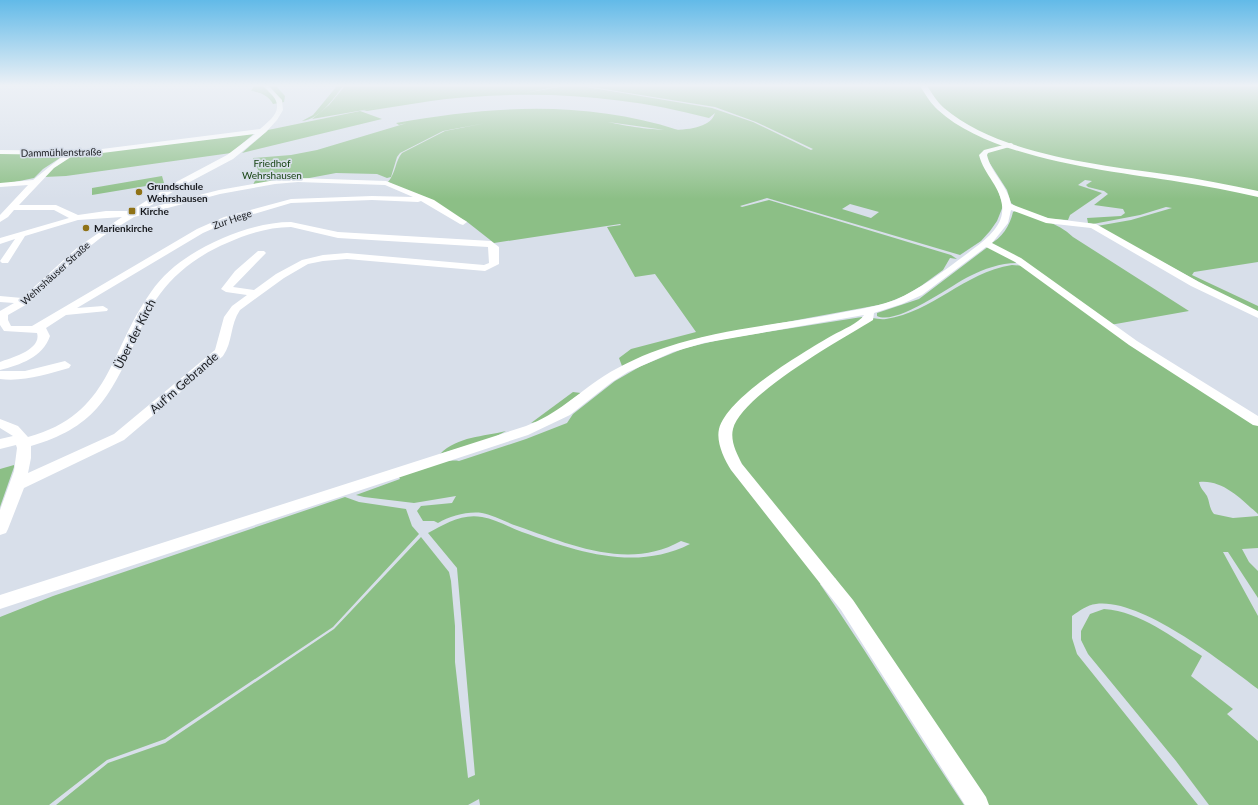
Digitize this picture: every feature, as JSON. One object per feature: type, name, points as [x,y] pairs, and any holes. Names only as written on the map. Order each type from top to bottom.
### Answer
[{"type":"main road","points":[[962,124],[974,131],[1011,145],[1051,156],[1098,166],[1258,194]]},
{"type":"street","name":"Wehrshäuser Straße","points":[[1,314],[25,301],[90,241],[181,182],[232,155],[264,131],[270,124]]},
{"type":"street","name":"Dammühlenstraße","points":[[0,152],[71,154],[105,152],[264,131]]},
{"type":"street","points":[[0,602],[335,492],[516,435],[543,424],[570,409],[611,378],[636,363],[678,346],[868,311],[898,302],[918,293],[985,243],[1005,222],[1008,206],[1006,198],[985,162],[983,155],[987,150],[1011,145]]},
{"type":"street","points":[[0,218],[13,207],[33,182],[47,169],[71,154]]},
{"type":"street","points":[[0,241],[77,218],[106,214],[130,215],[218,192],[294,180],[386,184],[423,199],[447,211],[463,222]]},
{"type":"street","points":[[0,186],[33,182]]},
{"type":"street","name":"Zur Hege","points":[[36,329],[112,282],[146,264],[200,231],[227,219],[292,201],[372,198],[423,199]]},
{"type":"street","points":[[1008,206],[1046,220],[1093,226],[1188,280],[1258,315]]},
{"type":"street","points":[[13,207],[56,208],[77,218]]},
{"type":"street","name":"Über der Kirch","points":[[0,444],[23,441],[58,432],[82,416],[114,374],[145,309],[164,283],[171,275],[195,257],[236,236],[263,229],[290,225],[336,235],[491,244]]},
{"type":"street","points":[[5,260],[21,237],[20,235]]},
{"type":"street","points":[[985,243],[1018,260],[1121,334],[1258,422]]},
{"type":"street","name":"Auf'm Gebrande","points":[[16,485],[120,437],[219,354],[222,349],[229,317],[242,302],[297,266],[323,258],[347,256],[479,268],[489,267],[494,264],[495,260],[494,247],[491,244]]},
{"type":"street","points":[[256,293],[226,289],[239,273],[262,253]]},
{"type":"street","points":[[0,299],[25,301]]},
{"type":"street","name":"Zur Hege","points":[[62,312],[103,309]]},
{"type":"street","points":[[868,311],[869,318],[790,368],[740,407],[727,424],[725,430],[727,444],[736,466],[846,605],[978,805]]},
{"type":"street","points":[[0,366],[22,358],[38,347],[44,339],[44,332],[42,330],[8,329],[2,320],[1,314]]},
{"type":"street","points":[[0,375],[16,376],[44,371],[65,365]]},
{"type":"street","points":[[0,424],[11,428],[23,441],[23,462],[0,529]]},
{"type":"green space","points":[[299,124],[363,124],[242,153],[268,130]]},
{"type":"green space","name":"Friedhof Wehrshausen","points":[[405,124],[483,124],[443,131],[400,153],[397,157],[391,177],[387,178],[377,174],[336,173],[304,179],[253,185],[259,172],[253,158],[291,155],[317,150]]},
{"type":"green space","points":[[483,124],[616,124],[662,130],[619,124],[655,124],[677,130],[698,127],[706,124],[756,124],[811,150],[813,149],[759,124],[1258,124],[1258,262],[1194,272],[1192,275],[1258,306],[1258,313],[1097,226],[1131,220],[1172,208],[1166,207],[1140,215],[1093,224],[1088,223],[1087,218],[1121,216],[1125,213],[1123,209],[1094,205],[1108,194],[1104,191],[1088,187],[1086,185],[1092,181],[1085,180],[1078,185],[1102,193],[1070,215],[1068,220],[1050,219],[1019,209],[1011,203],[1007,190],[989,162],[1003,206],[997,221],[990,231],[981,241],[960,255],[767,198],[740,206],[742,207],[769,200],[951,255],[957,259],[950,258],[943,270],[921,286],[904,296],[884,304],[700,338],[622,366],[619,358],[631,349],[696,332],[655,274],[635,277],[607,227],[621,225],[620,224],[494,243],[466,221],[388,182],[393,175],[402,153],[445,131]],"holes":[[[850,204],[879,212],[871,218],[842,209]]]},
{"type":"green space","points":[[256,132],[231,153],[66,176],[44,177],[51,169],[71,156]]},
{"type":"green space","points":[[0,153],[63,156],[43,169],[34,178],[0,185]]},
{"type":"green space","points":[[162,176],[164,183],[92,195],[92,188]]},
{"type":"green space","points":[[1015,211],[1031,215],[1060,227],[1073,237],[1189,311],[1110,325],[989,244],[994,242],[1002,235],[1008,227],[1013,212]]},
{"type":"green space","points":[[989,246],[1006,254],[1017,263],[998,265],[981,271],[924,303],[897,315],[886,318],[877,316],[877,313],[919,299]]},
{"type":"green space","points":[[1012,265],[1025,266],[1258,424],[1258,514],[1239,497],[1224,487],[1208,482],[1199,482],[1201,488],[1207,496],[1210,508],[1214,514],[1233,518],[1258,516],[1258,548],[1242,549],[1249,562],[1258,571],[1258,598],[1228,552],[1223,552],[1258,616],[1258,689],[1224,663],[1180,634],[1158,621],[1135,611],[1114,605],[1096,604],[1080,610],[1072,616],[1072,638],[1077,654],[1198,805],[985,805],[835,578],[820,584],[964,805],[480,805],[479,799],[468,805],[56,805],[108,763],[165,743],[334,629],[421,537],[449,572],[455,626],[455,662],[468,778],[475,775],[457,568],[428,533],[454,520],[475,516],[492,519],[522,532],[563,546],[606,556],[627,558],[648,557],[669,552],[690,544],[681,541],[661,550],[640,554],[599,552],[557,540],[491,515],[471,513],[448,518],[438,523],[434,521],[423,521],[417,511],[421,506],[452,503],[456,496],[414,503],[356,495],[400,479],[399,477],[429,466],[445,461],[459,461],[526,439],[567,423],[573,414],[615,381],[641,366],[685,348],[723,339],[862,317],[886,319],[903,315],[919,309],[978,276],[994,269]]},
{"type":"green space","points":[[573,392],[581,393],[543,421],[531,423]]},
{"type":"green space","points":[[506,431],[493,438],[440,454],[447,448],[463,440]]},
{"type":"green space","points":[[14,465],[14,467],[0,507],[0,469]]},
{"type":"green space","points":[[345,497],[359,502],[406,509],[412,526],[419,534],[333,627],[165,739],[107,760],[49,805],[0,805],[0,617],[53,596]]},
{"type":"green space","points":[[1104,609],[1118,611],[1144,620],[1156,626],[1202,656],[1191,676],[1233,709],[1227,714],[1258,741],[1258,805],[1209,805],[1176,761],[1088,654],[1081,640],[1081,631],[1090,614]]},
{"type":"place","name":"Grundschule Wehrshausen","points":[[139,192]]},
{"type":"place","name":"Kirche","points":[[132,211]]},
{"type":"place","name":"Marienkirche","points":[[86,228]]}]
